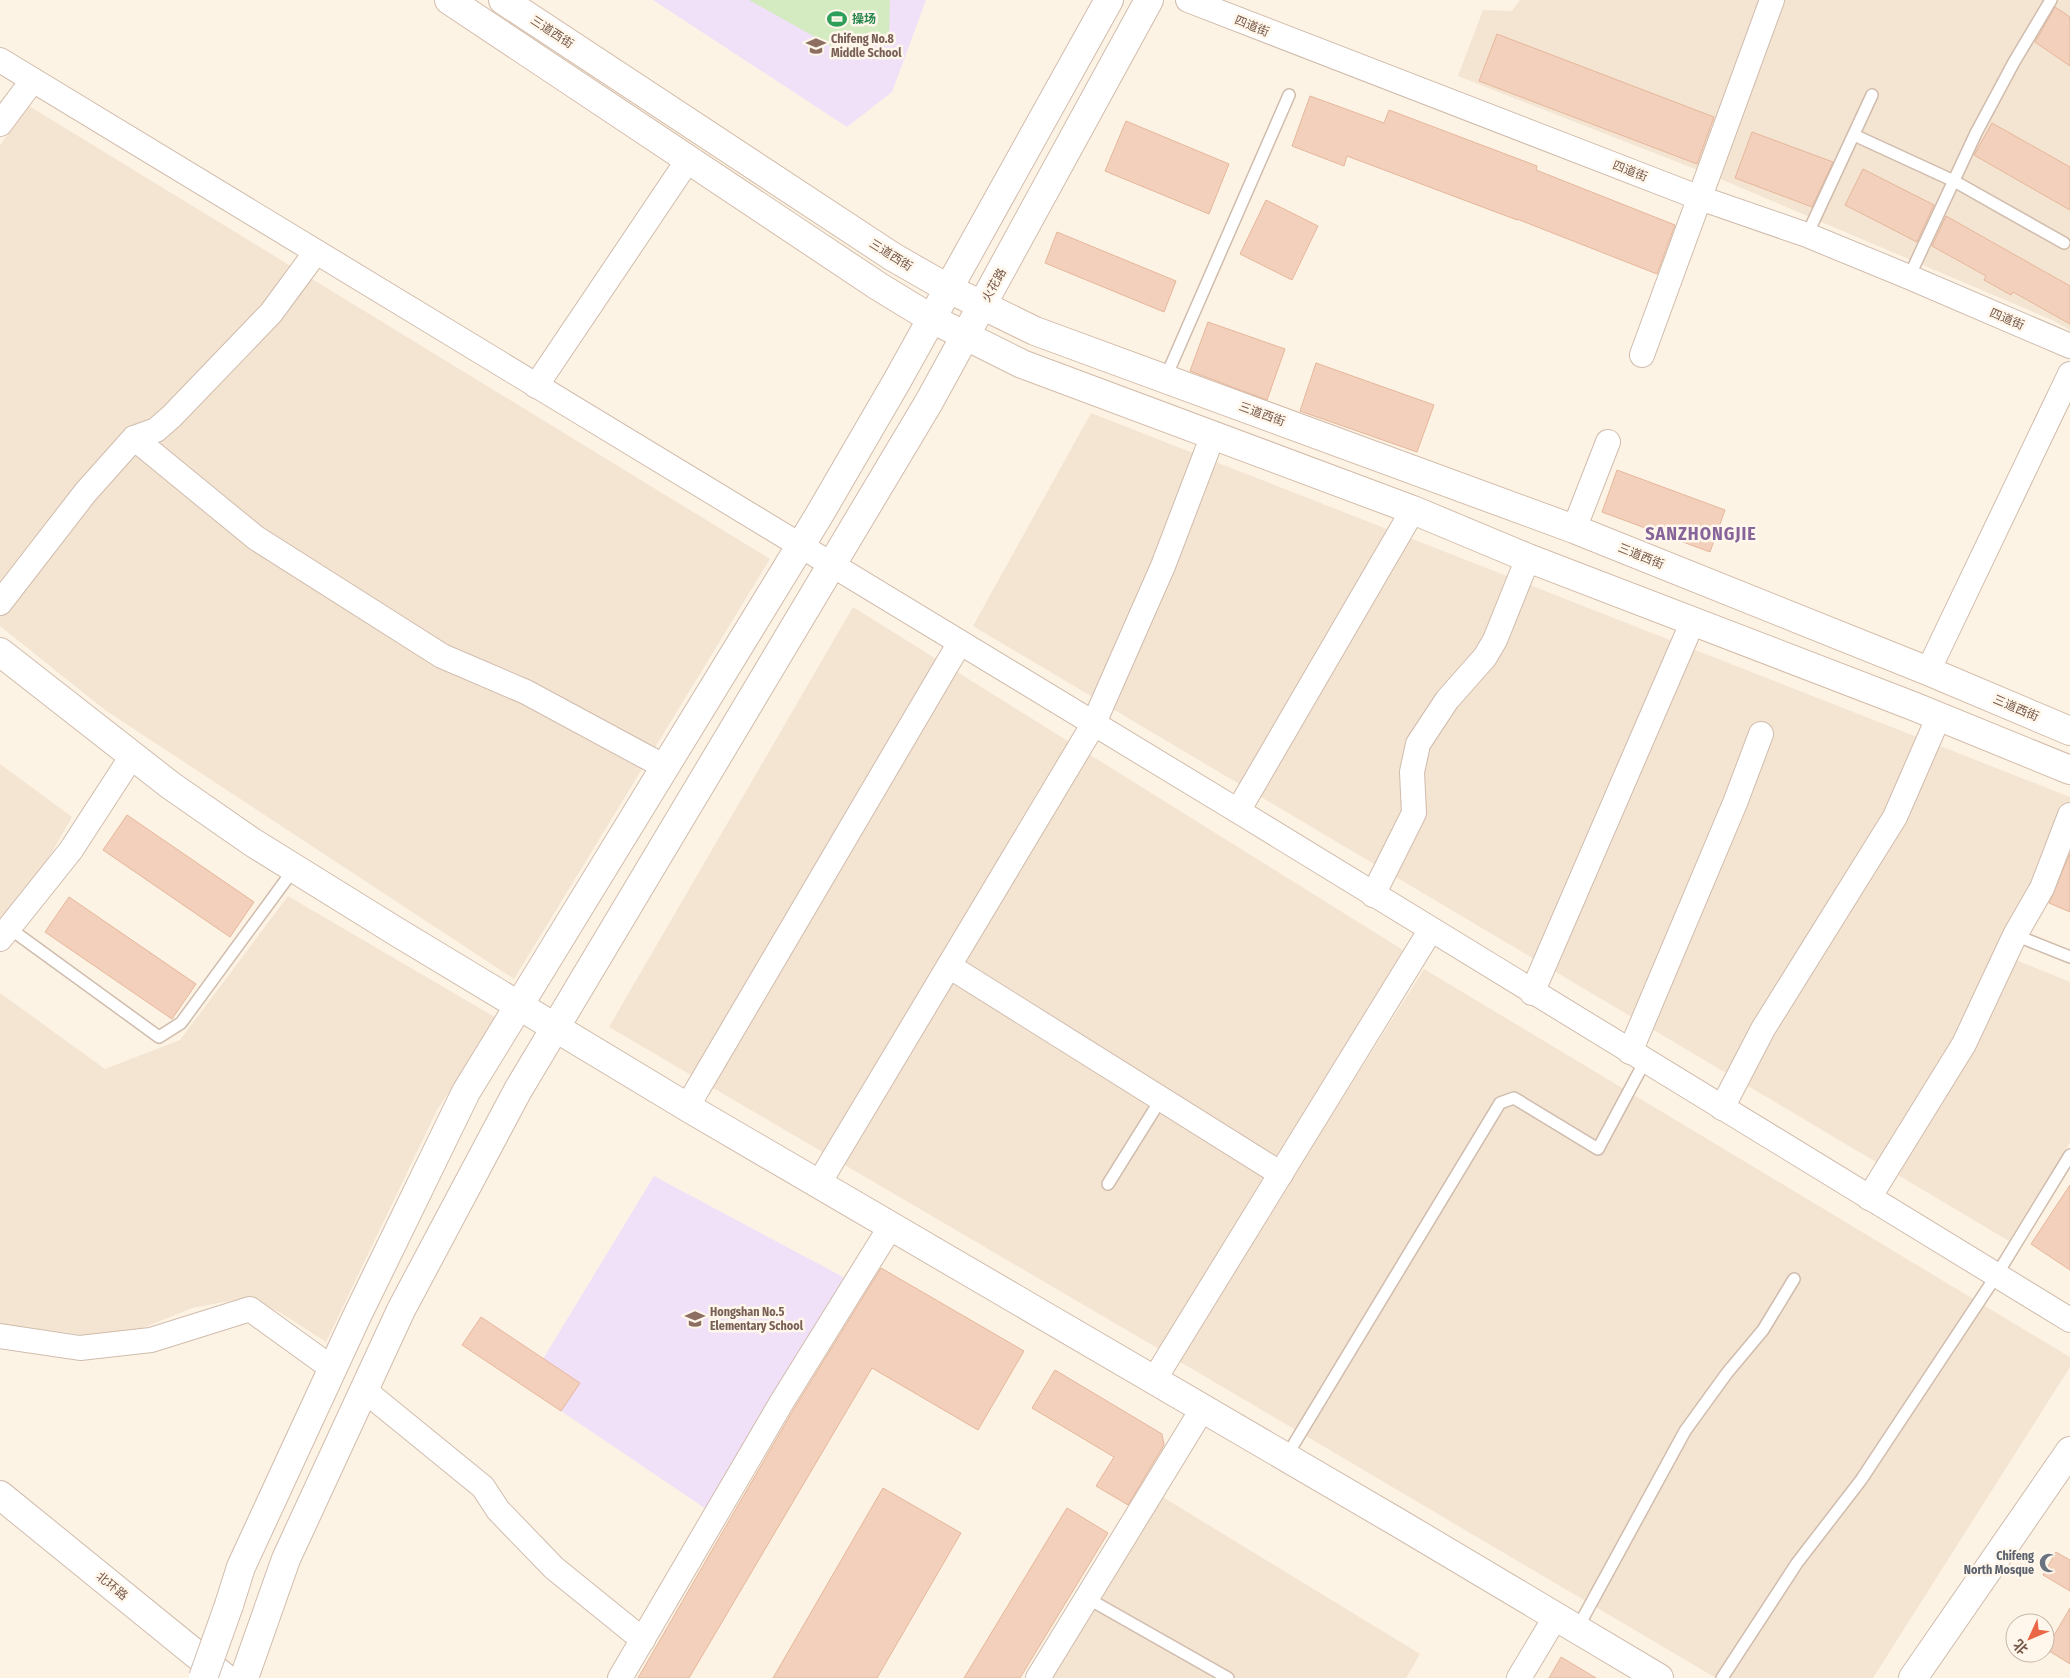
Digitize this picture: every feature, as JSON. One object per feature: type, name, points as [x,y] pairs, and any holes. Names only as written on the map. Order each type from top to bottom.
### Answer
[{"type":"street","points":[[449,0],[878,286],[932,319],[1022,364],[1413,510],[1528,558],[1939,716],[2070,770]]},
{"type":"street","name":"三道西街","points":[[504,0],[893,257],[948,290],[982,307],[1035,331],[1574,529],[1928,671],[2070,731]]},
{"type":"street","points":[[203,1678],[241,1566],[332,1369],[466,1092],[800,547],[932,319],[1110,0]]},
{"type":"street","name":"火花路","points":[[244,1678],[286,1559],[401,1310],[518,1090],[832,566],[966,337],[1149,0]]},
{"type":"street","name":"四道街","points":[[1188,0],[1700,198],[1807,235],[2070,346]]},
{"type":"street","points":[[1642,355],[1763,20],[1772,0]]},
{"type":"street","points":[[0,60],[959,644],[1238,811],[1430,931],[2070,1320]]},
{"type":"street","points":[[0,124],[33,80]]},
{"type":"street","points":[[536,386],[688,160]]},
{"type":"street","points":[[0,603],[85,493],[134,438],[156,430],[179,409],[271,313],[316,252]]},
{"type":"street","points":[[1928,671],[2070,374]]},
{"type":"street","points":[[818,1183],[1093,725],[1163,566],[1213,435]]},
{"type":"street","points":[[134,438],[256,538],[442,656],[526,692],[665,767]]},
{"type":"street","points":[[1574,529],[1608,442]]},
{"type":"street","points":[[1238,811],[1413,510]]},
{"type":"street","points":[[1373,895],[1414,813],[1412,772],[1418,744],[1447,700],[1485,657],[1496,640],[1528,558]]},
{"type":"street","points":[[1532,993],[1693,621]]},
{"type":"street","points":[[687,1106],[959,644]]},
{"type":"street","points":[[0,652],[170,785],[294,868],[555,1028],[1204,1408],[1659,1678]]},
{"type":"street","points":[[1722,1108],[1763,1029],[1896,817],[1939,716]]},
{"type":"street","points":[[1638,1057],[1761,734]]},
{"type":"street","points":[[4,933],[71,850],[132,756]]},
{"type":"street","points":[[1869,1198],[1964,1044],[2015,935],[2042,888],[2070,815]]},
{"type":"street","points":[[1154,1380],[1430,931]]},
{"type":"street","points":[[948,966],[1281,1174]]},
{"type":"street","points":[[620,1678],[783,1400],[891,1226]]},
{"type":"street","points":[[0,1336],[80,1348],[150,1340],[250,1309],[332,1369]]},
{"type":"street","points":[[364,1390],[483,1487],[498,1510],[554,1568],[643,1640]]},
{"type":"street","points":[[1038,1678],[1204,1408]]},
{"type":"street","points":[[1913,1678],[2070,1451]]},
{"type":"street","name":"北环路","points":[[0,1495],[224,1678]]},
{"type":"street","points":[[1520,1678],[1566,1623]]},
{"type":"lane","points":[[1909,277],[1976,133],[2014,62],[2051,0]]},
{"type":"lane","points":[[1164,379],[1289,95]]},
{"type":"lane","points":[[1807,235],[1872,95]]},
{"type":"lane","points":[[1854,136],[1954,181],[2064,243]]},
{"type":"lane","points":[[4,933],[159,1037],[181,1023],[294,868]]},
{"type":"lane","points":[[2015,935],[2070,957]]},
{"type":"lane","points":[[1286,1457],[1500,1102],[1514,1098],[1598,1149],[1638,1057]]},
{"type":"lane","points":[[1108,1184],[1161,1099]]},
{"type":"lane","points":[[1722,1678],[1797,1563],[1861,1480],[1996,1276],[2070,1155]]},
{"type":"lane","points":[[1566,1623],[1685,1431],[1727,1373],[1763,1330],[1794,1278]]},
{"type":"lane","points":[[1087,1598],[1228,1678]]},
{"type":"shaded area","name":"Chifeng No.8 Middle School","points":[[653,0],[926,0],[892,92],[847,127]]},
{"type":"shaded area","points":[[1520,0],[2070,0],[2070,330],[2052,320],[1718,178],[1458,76],[1483,10],[1512,11]]},
{"type":"shaded area","points":[[29,106],[770,559],[514,979],[105,710],[0,626],[0,145]]},
{"type":"shaded area","points":[[1091,413],[2070,797],[2070,830],[2016,960],[2070,982],[2070,1142],[2009,1241],[973,626]]},
{"type":"shaded area","points":[[853,607],[1403,950],[1159,1349],[609,1027]]},
{"type":"shaded area","points":[[0,764],[72,817],[48,859],[0,921]]},
{"type":"shaded area","points":[[288,896],[498,1019],[437,1110],[326,1342],[281,1313],[251,1299],[192,1308],[128,1334],[84,1335],[0,1324],[0,993],[105,1069],[180,1040]]},
{"type":"shaded area","points":[[1424,969],[2070,1357],[2070,1367],[1873,1678],[1716,1678],[1177,1360]]},
{"type":"shaded area","name":"Hongshan No.5 Elementary School","points":[[654,1176],[847,1279],[706,1509],[561,1411],[579,1383],[543,1359]]},
{"type":"shaded area","points":[[1161,1496],[1420,1654],[1406,1678],[1050,1678]]},
{"type":"green space","name":"操场","points":[[749,0],[890,0],[889,38],[849,56]]},
{"type":"building","points":[[2055,7],[2070,17],[2070,66],[2035,42]]},
{"type":"building","points":[[1497,34],[1714,117],[1697,164],[1479,81]]},
{"type":"building","points":[[1310,96],[1384,123],[1389,110],[1537,166],[1536,170],[1675,225],[1657,274],[1517,219],[1347,156],[1344,166],[1292,146]]},
{"type":"building","points":[[1126,121],[1229,164],[1209,214],[1105,171]]},
{"type":"building","points":[[1992,123],[2070,167],[2070,210],[1974,155]]},
{"type":"building","points":[[1752,132],[1833,162],[1812,207],[1735,178]]},
{"type":"building","points":[[1863,169],[1934,205],[1917,242],[1845,205]]},
{"type":"building","points":[[1266,200],[1318,226],[1292,280],[1240,254]]},
{"type":"building","points":[[1946,216],[2070,286],[2070,324],[2013,292],[2011,295],[1984,280],[1986,276],[1932,246]]},
{"type":"building","points":[[1057,232],[1176,281],[1164,312],[1045,263]]},
{"type":"building","points":[[1208,322],[1285,349],[1267,400],[1190,371]]},
{"type":"building","points":[[1316,363],[1434,405],[1417,452],[1300,411]]},
{"type":"building","points":[[1617,470],[1725,510],[1710,552],[1602,512]]},
{"type":"building","points":[[127,815],[254,902],[230,937],[103,850]]},
{"type":"building","points":[[2070,853],[2070,912],[2049,903]]},
{"type":"building","points":[[69,897],[196,984],[172,1019],[45,932]]},
{"type":"building","points":[[2070,1185],[2070,1270],[2031,1244]]},
{"type":"building","points":[[881,1268],[1024,1351],[978,1430],[872,1368],[689,1678],[638,1678],[795,1407]]},
{"type":"building","points":[[481,1317],[580,1383],[561,1411],[462,1345]]},
{"type":"building","points":[[1055,1370],[1162,1434],[1164,1445],[1128,1505],[1096,1486],[1114,1457],[1032,1408]]},
{"type":"building","points":[[883,1488],[961,1533],[877,1678],[773,1678]]},
{"type":"building","points":[[1067,1508],[1108,1533],[1020,1678],[964,1678]]},
{"type":"building","points":[[2056,1552],[2070,1560],[2070,1591],[2043,1575]]},
{"type":"building","points":[[2070,1608],[2070,1664],[2055,1655],[2055,1634]]},
{"type":"building","points":[[1561,1657],[1596,1678],[1549,1678]]},
{"type":"place","name":"操场","points":[[837,19]]},
{"type":"place","name":"Chifeng No.8 Middle School","points":[[816,46]]},
{"type":"place","name":"Hongshan No.5 Elementary School","points":[[695,1319]]},
{"type":"place","name":"Chifeng North Mosque","points":[[2049,1563]]},
{"type":"district","name":"SANZHONGJIE","points":[[1701,534]]}]
